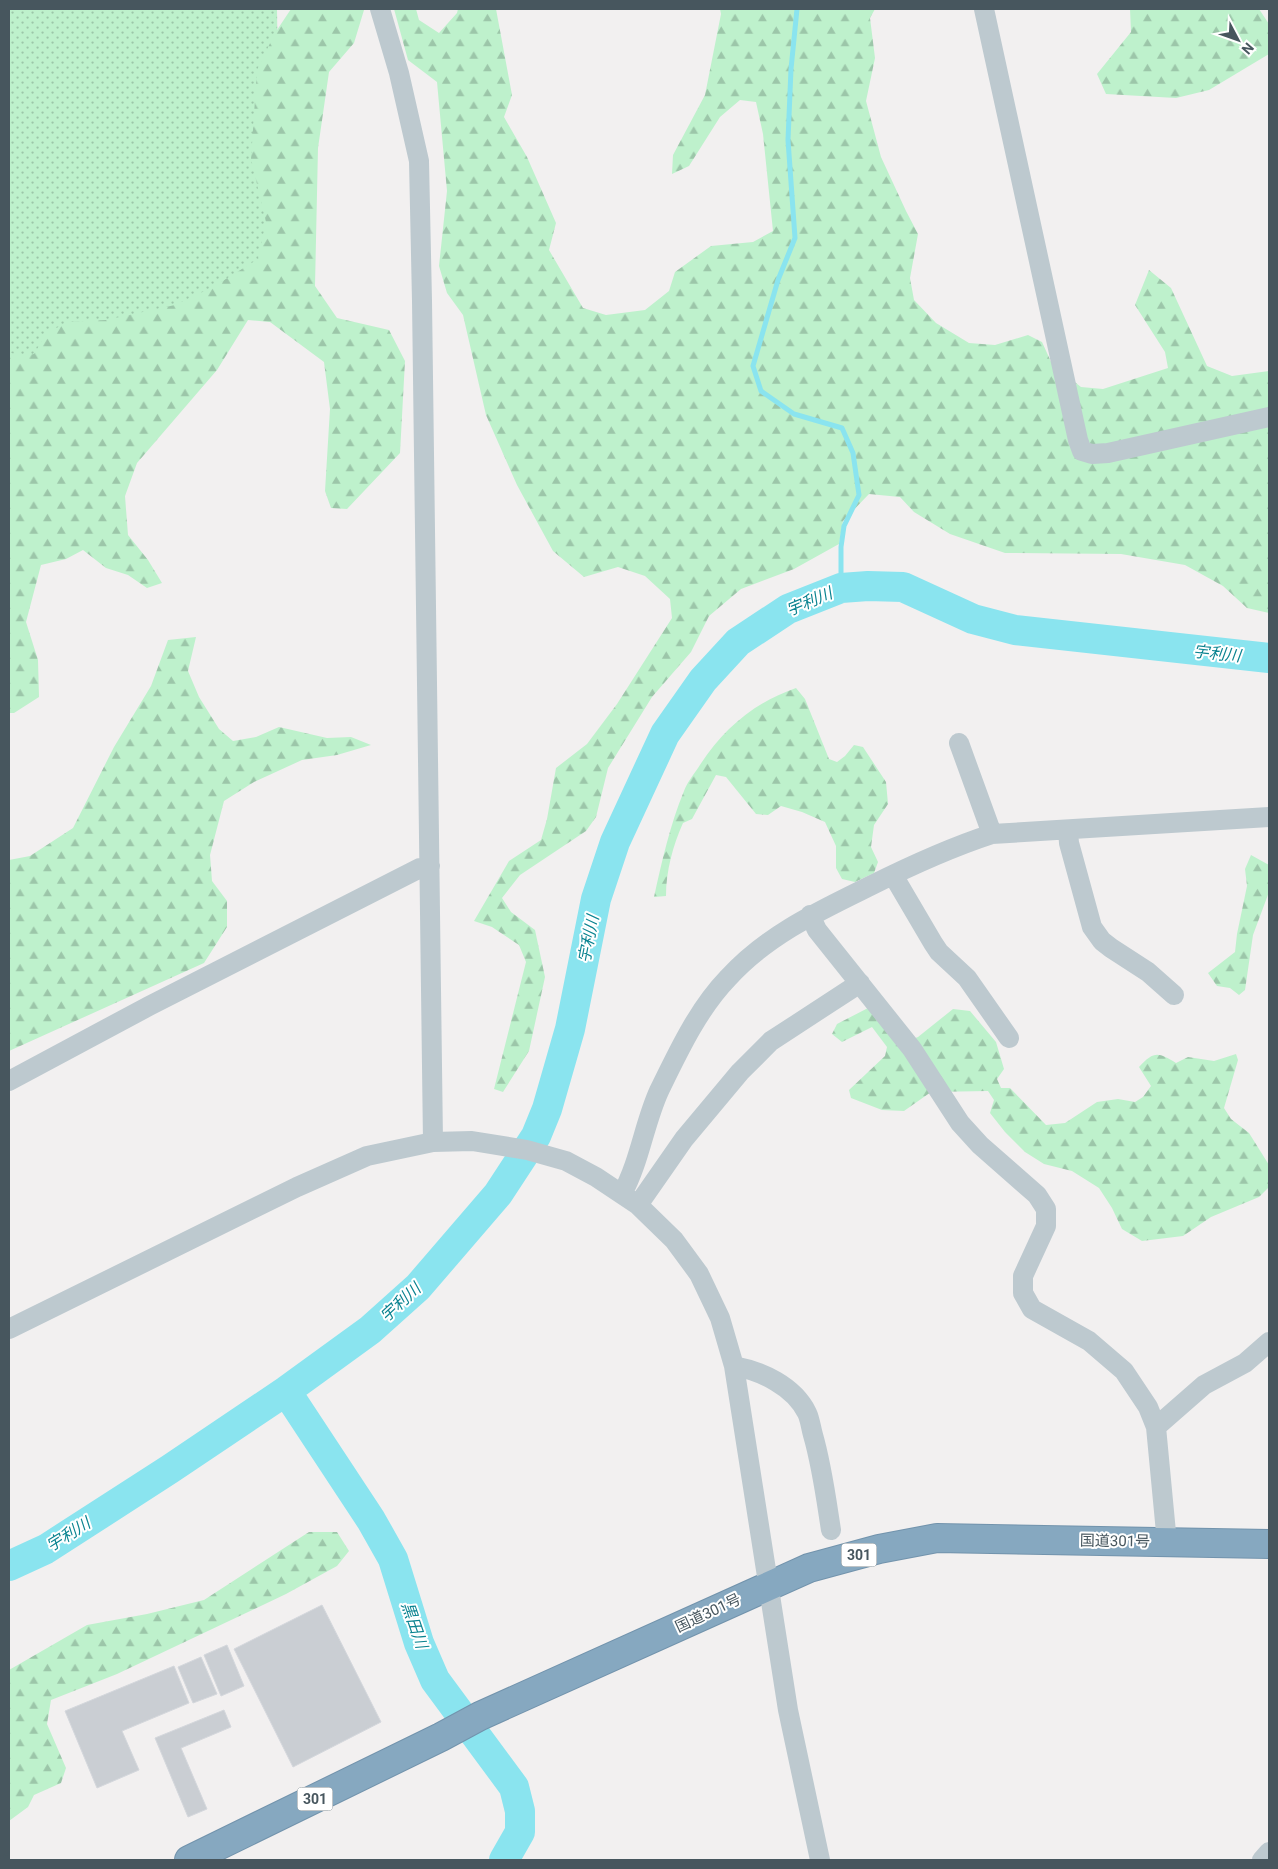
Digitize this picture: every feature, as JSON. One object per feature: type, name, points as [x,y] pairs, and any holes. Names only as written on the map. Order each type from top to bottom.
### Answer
[{"type":"highway","name":"国道301号","points":[[204,1857],[480,1716],[809,1568],[879,1549],[937,1538],[1269,1544]]},
{"type":"street","points":[[380,9],[399,73],[419,161],[433,1142]]},
{"type":"street","points":[[984,9],[1073,421],[1082,451],[1092,454],[1108,453],[1269,417]]},
{"type":"street","points":[[958,743],[992,834]]},
{"type":"street","points":[[622,1194],[634,1167],[648,1119],[659,1091],[693,1027],[714,994],[748,958],[810,915],[961,844],[992,834],[1269,816]]},
{"type":"street","points":[[1068,830],[1092,927],[1102,941],[1148,972],[1174,995]]},
{"type":"street","points":[[9,1081],[149,1006],[420,868],[430,866]]},
{"type":"street","points":[[893,875],[933,944],[967,978],[1008,1038]]},
{"type":"street","points":[[810,915],[817,930],[912,1049],[960,1123],[980,1145],[1037,1195],[1046,1209],[1046,1226],[1023,1276],[1023,1293],[1032,1309],[1089,1341],[1124,1371],[1148,1407],[1156,1427],[1167,1542]]},
{"type":"street","points":[[638,1205],[684,1139],[740,1072],[771,1041],[860,983]]},
{"type":"street","points":[[9,1329],[306,1183],[367,1156],[433,1142],[472,1141],[527,1150],[566,1161],[596,1176],[638,1205],[674,1240],[699,1274],[720,1318],[734,1366],[767,1586],[788,1710],[820,1860]]},
{"type":"street","points":[[1156,1427],[1204,1385],[1245,1363],[1269,1342]]},
{"type":"street","points":[[734,1366],[764,1374],[791,1393],[806,1412],[820,1458],[831,1530]]},
{"type":"street","points":[[1262,1860],[1269,1852]]},
{"type":"green space","points":[[9,9],[277,9],[280,223],[268,262],[9,390]]},
{"type":"green space","points":[[291,9],[364,10],[354,43],[329,72],[318,148],[315,286],[337,318],[389,330],[405,361],[400,453],[347,509],[331,508],[325,491],[330,409],[324,362],[270,322],[248,320],[217,370],[137,463],[125,496],[128,535],[148,560],[162,583],[147,588],[128,575],[106,568],[83,550],[66,559],[41,565],[26,622],[38,660],[39,697],[14,713],[9,713],[9,352],[19,356],[34,354],[46,334],[67,322],[106,320],[175,305],[213,287],[258,259],[266,222],[251,159],[257,70],[275,33]]},
{"type":"green space","points":[[394,9],[416,9],[419,20],[439,33],[457,13],[458,9],[496,9],[512,95],[504,117],[527,157],[556,223],[549,250],[583,308],[606,315],[645,310],[669,291],[675,272],[711,246],[753,242],[773,231],[763,134],[756,102],[740,100],[720,117],[689,166],[672,174],[673,155],[705,95],[721,14],[720,9],[875,9],[870,18],[875,58],[866,101],[881,157],[918,234],[910,278],[914,300],[936,323],[969,343],[995,345],[1028,335],[1042,342],[1052,364],[1081,387],[1103,389],[1168,368],[1165,352],[1135,305],[1149,270],[1171,288],[1207,366],[1232,376],[1269,371],[1269,613],[1247,608],[1223,586],[1185,565],[1121,554],[1005,553],[950,534],[914,512],[900,497],[869,494],[843,521],[839,544],[794,569],[741,589],[709,616],[691,652],[652,697],[608,768],[596,817],[586,831],[520,875],[502,898],[511,912],[535,930],[545,977],[529,1051],[503,1092],[494,1089],[526,962],[519,945],[492,927],[474,921],[509,861],[541,840],[547,819],[556,768],[587,744],[617,704],[672,618],[670,599],[645,576],[618,567],[584,577],[553,551],[517,485],[486,415],[463,315],[447,293],[439,266],[447,191],[437,82],[408,60]]},
{"type":"green space","points":[[1130,9],[1259,9],[1269,24],[1269,54],[1209,90],[1176,98],[1106,94],[1097,74],[1131,32]]},
{"type":"green space","points":[[196,637],[188,671],[199,697],[219,729],[233,741],[256,737],[279,727],[327,738],[351,737],[371,745],[337,755],[302,760],[254,782],[224,801],[210,855],[212,881],[227,901],[227,927],[204,963],[9,1051],[9,860],[30,856],[73,828],[114,747],[151,686],[168,640]]},
{"type":"green space","points":[[796,688],[805,699],[829,759],[837,762],[854,745],[863,747],[886,782],[888,804],[874,825],[871,847],[878,862],[874,873],[855,882],[842,879],[836,868],[836,846],[825,822],[802,812],[781,806],[768,815],[756,814],[726,777],[716,775],[692,819],[683,823],[679,831],[669,868],[666,896],[654,897],[675,817],[685,788],[692,776],[717,742],[740,719],[766,701]]},
{"type":"green space","points":[[1251,855],[1269,865],[1269,892],[1253,935],[1245,990],[1239,995],[1230,988],[1217,986],[1208,973],[1235,952],[1247,886],[1245,869]]},
{"type":"green space","points":[[868,1008],[902,1043],[918,1037],[953,1009],[970,1011],[996,1042],[1004,1069],[997,1079],[1001,1088],[1010,1088],[1046,1125],[1065,1123],[1097,1102],[1118,1099],[1135,1102],[1143,1097],[1151,1086],[1139,1067],[1153,1056],[1160,1055],[1176,1063],[1188,1057],[1214,1061],[1236,1054],[1238,1060],[1224,1108],[1231,1119],[1249,1133],[1269,1165],[1269,1187],[1259,1197],[1211,1217],[1183,1236],[1142,1241],[1122,1229],[1112,1208],[1099,1188],[1072,1171],[1044,1164],[1025,1152],[1005,1132],[990,1113],[994,1100],[988,1091],[931,1092],[904,1111],[882,1110],[851,1098],[849,1090],[885,1056],[887,1047],[872,1027],[842,1042],[832,1034],[837,1024]]},
{"type":"green space","points":[[309,1532],[337,1532],[349,1551],[337,1566],[286,1594],[117,1674],[51,1700],[47,1724],[66,1768],[61,1783],[34,1795],[28,1807],[9,1821],[9,1670],[87,1625],[147,1614],[204,1600]]},
{"type":"building","points":[[322,1605],[381,1722],[293,1767],[234,1649]]},
{"type":"building","points":[[227,1645],[244,1686],[221,1696],[204,1655]]},
{"type":"building","points":[[201,1657],[217,1694],[193,1703],[178,1667]]},
{"type":"building","points":[[174,1666],[189,1703],[122,1731],[139,1770],[97,1788],[65,1711]]},
{"type":"building","points":[[224,1710],[231,1727],[181,1748],[207,1809],[188,1817],[155,1738]]},
{"type":"waterway","points":[[797,9],[791,69],[788,140],[795,238],[778,280],[753,366],[761,391],[794,414],[842,428],[853,453],[859,495],[844,526],[841,547],[841,588]]},
{"type":"waterway","name":"宇利川","points":[[9,1566],[46,1549],[170,1469],[286,1391],[370,1330],[418,1287],[498,1194],[536,1136],[547,1109],[570,1029],[596,899],[615,842],[665,734],[703,680],[738,642],[788,609],[841,588],[868,586],[903,587],[973,619],[1015,630],[1269,658]]},
{"type":"waterway","name":"黒田川","points":[[286,1391],[371,1520],[393,1559],[419,1643],[435,1680],[514,1787],[520,1811],[520,1832],[504,1860]]}]
